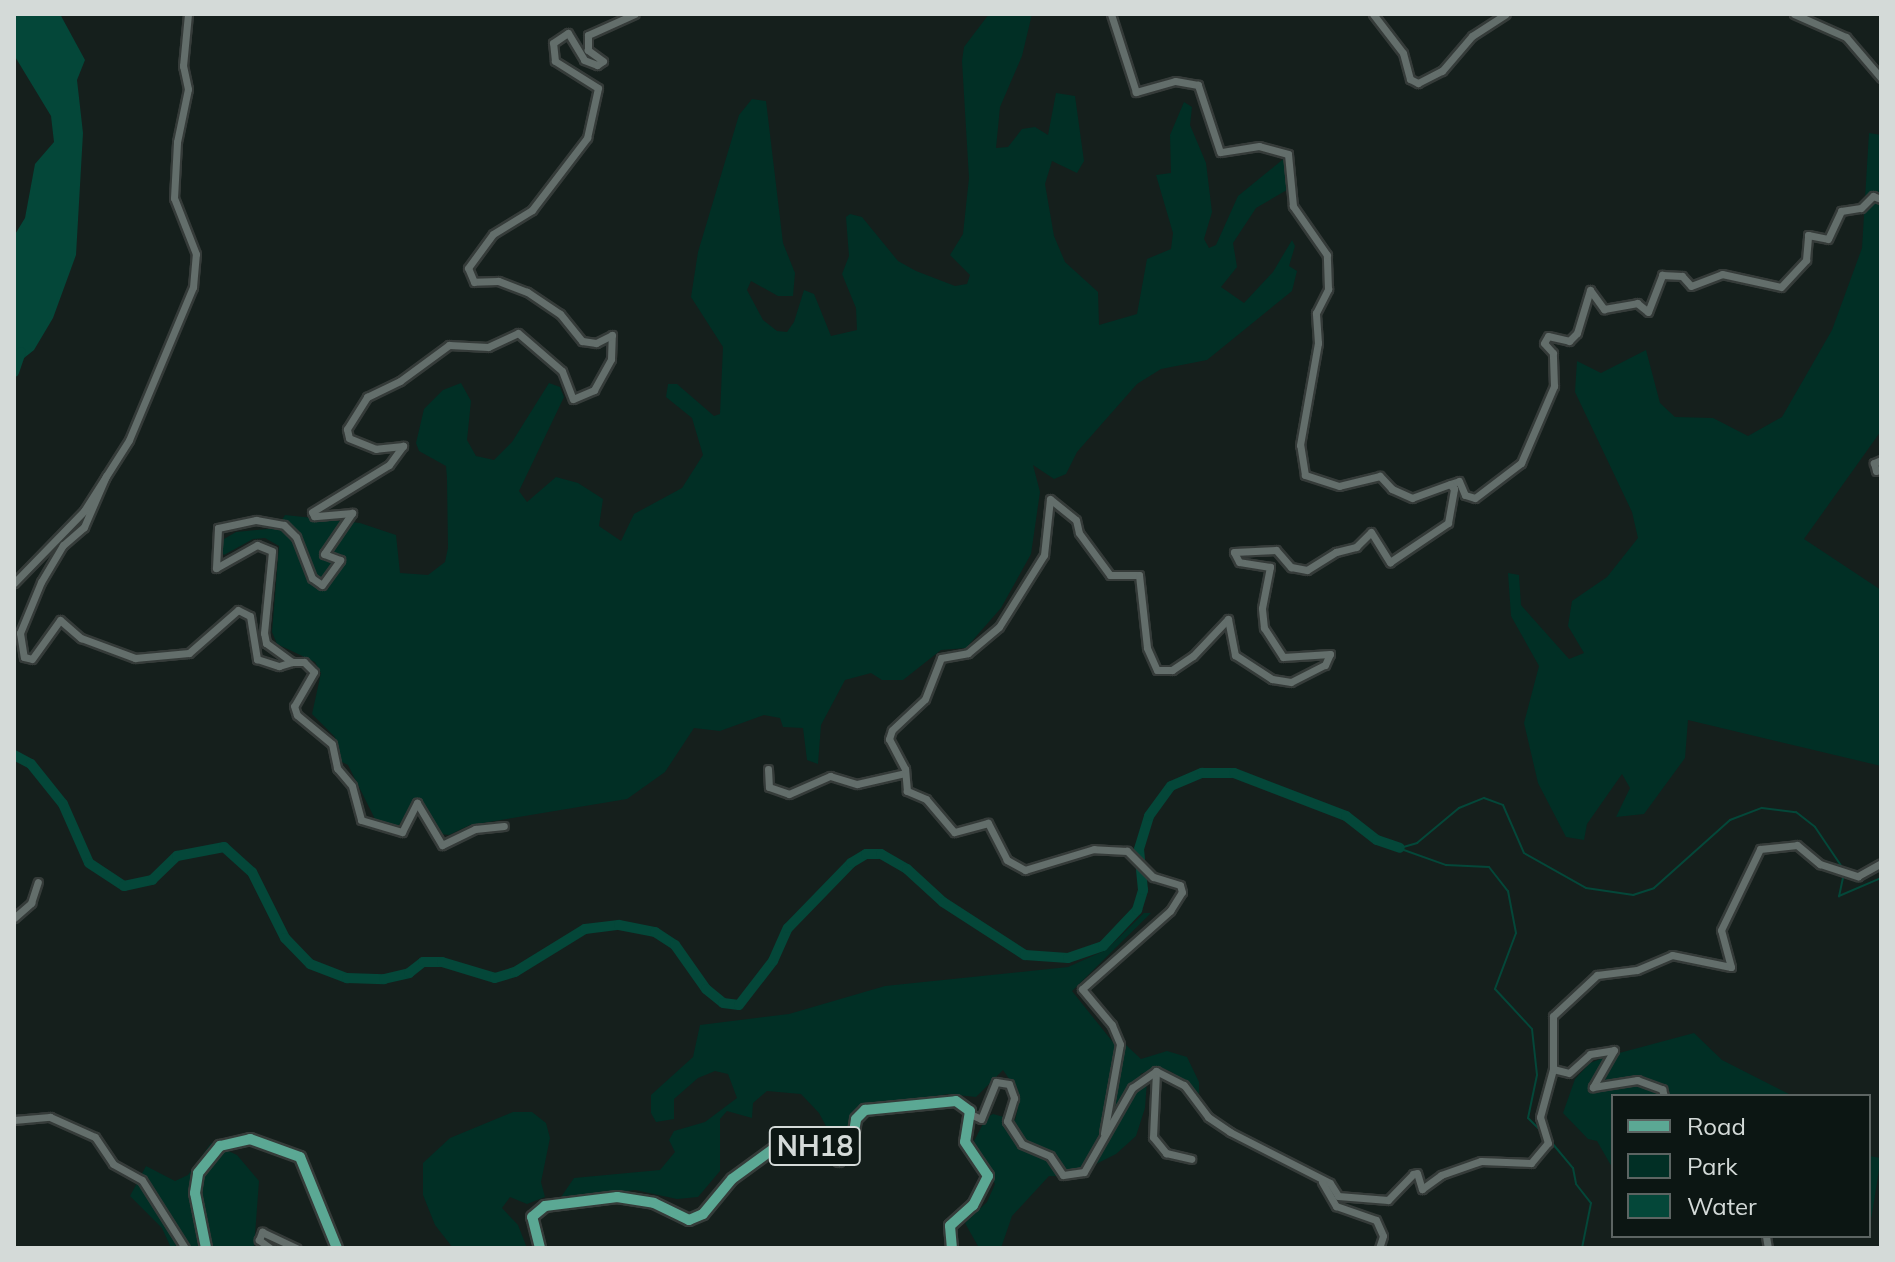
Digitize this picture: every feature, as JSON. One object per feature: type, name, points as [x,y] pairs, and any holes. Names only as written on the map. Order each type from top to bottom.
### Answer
[{"type":"main road","name":"NH18","points":[[540,1248],[532,1217],[555,1203],[617,1197],[654,1203],[689,1220],[703,1214],[732,1179],[791,1136],[799,1135],[839,1161],[851,1151],[856,1119],[865,1110],[956,1101],[970,1114]]},
{"type":"main road","points":[[952,1248],[950,1226],[973,1205],[988,1176],[965,1142],[970,1114]]},
{"type":"main road","points":[[206,1248],[195,1193],[198,1173],[220,1146],[250,1139],[300,1157],[337,1248]]},
{"type":"street","points":[[14,583],[48,552],[106,476],[129,440],[193,287],[196,254],[174,198],[177,142],[188,89],[183,66],[188,14]]},
{"type":"street","points":[[607,25],[617,14]]},
{"type":"street","points":[[292,662],[266,643],[264,633],[272,551],[257,545],[216,568],[218,528],[256,520],[284,525],[296,537],[312,578],[322,585],[340,560],[324,554],[352,513],[312,512],[389,465],[403,446],[376,449],[349,438],[347,429],[367,397],[449,345],[488,347],[518,333],[562,371],[573,399],[594,390],[611,359],[612,335],[596,343],[582,341],[560,314],[527,292],[498,281],[474,282],[467,276],[477,252],[493,234],[532,210],[587,138],[598,88],[555,61],[553,43],[568,33],[584,60],[597,65],[603,61],[588,50],[585,40],[607,25],[635,14]]},
{"type":"street","points":[[1111,14],[1136,92],[1175,81],[1198,85],[1220,152],[1259,146],[1288,154],[1293,206],[1327,255],[1328,289],[1316,313],[1318,343],[1300,445],[1305,475],[1339,486],[1380,476],[1392,489],[1412,498],[1459,481],[1465,495],[1475,498],[1521,463],[1554,386],[1553,353],[1544,343],[1548,336],[1569,341],[1577,333],[1590,290],[1604,309],[1637,303],[1648,312],[1662,275],[1682,276],[1691,286],[1722,274],[1781,287],[1806,260],[1808,235],[1828,239],[1841,211],[1861,208],[1873,196],[1881,199]]},
{"type":"street","points":[[1373,14],[1403,53],[1410,79],[1418,83],[1442,71],[1472,36],[1506,14]]},
{"type":"street","points":[[1794,14],[1846,37],[1881,78]]},
{"type":"street","points":[[1881,460],[1874,463],[1876,471],[1881,469]]},
{"type":"street","points":[[106,476],[84,527],[63,545],[41,582],[20,633],[24,657],[32,659],[60,620],[81,638],[135,658],[189,653],[238,610],[250,616],[257,659],[279,666],[304,662],[314,672],[294,706],[297,715],[332,744],[337,768],[352,786],[361,820],[402,832],[417,803],[442,845],[475,829],[504,826]]},
{"type":"street","points":[[970,1114],[981,1119],[996,1082],[1009,1084],[1014,1098],[1007,1121],[1022,1144],[1050,1156],[1063,1175],[1084,1172],[1098,1156],[1120,1044],[1112,1025],[1082,989],[1170,911],[1182,892],[1180,885],[1153,877],[1127,851],[1116,849],[1079,852],[1025,870],[1007,860],[988,823],[954,832],[926,799],[907,791],[905,773],[891,746],[892,730],[925,699],[941,658],[968,653],[999,627],[1044,555],[1050,499],[1076,520],[1079,533],[1110,575],[1139,575],[1147,648],[1157,670],[1172,670],[1193,656],[1228,619],[1235,655],[1272,679],[1291,682],[1325,665],[1330,654],[1283,657],[1264,628],[1262,608],[1270,567],[1239,562],[1234,552],[1276,550],[1291,567],[1307,570],[1336,552],[1356,547],[1371,532],[1390,562],[1448,523],[1454,497],[1450,484]]},
{"type":"street","points":[[768,769],[769,787],[789,794],[830,776],[857,784],[905,773]]},
{"type":"street","points":[[1156,1071],[1184,1085],[1208,1117],[1322,1182],[1330,1183],[1338,1196],[1388,1200],[1413,1174],[1417,1173],[1422,1189],[1441,1175],[1481,1161],[1531,1163],[1548,1143],[1540,1117],[1553,1069],[1553,1016],[1597,975],[1637,970],[1672,955],[1731,967],[1721,930],[1760,849],[1797,845],[1820,864],[1858,876],[1881,863]]},
{"type":"street","points":[[14,918],[31,903],[38,882]]},
{"type":"street","points":[[1553,1069],[1569,1073],[1590,1054],[1614,1050],[1593,1087],[1637,1080],[1662,1089],[1663,1094]]},
{"type":"street","points":[[1104,1133],[1132,1088],[1156,1071]]},
{"type":"street","points":[[1156,1071],[1153,1137],[1166,1153],[1191,1159]]},
{"type":"street","points":[[14,1120],[50,1117],[95,1137],[113,1164],[142,1180],[185,1248]]},
{"type":"street","points":[[1322,1182],[1336,1206],[1376,1220],[1383,1236],[1379,1248]]},
{"type":"street","points":[[270,1248],[259,1240],[262,1232],[296,1248]]},
{"type":"green space","points":[[989,14],[1032,14],[1022,56],[1000,107],[996,148],[1008,147],[1022,129],[1035,127],[1048,135],[1056,93],[1075,96],[1084,161],[1077,173],[1052,161],[1045,184],[1054,236],[1065,262],[1098,292],[1099,325],[1137,314],[1147,259],[1171,249],[1173,233],[1156,175],[1171,173],[1170,135],[1184,102],[1192,107],[1190,125],[1206,163],[1212,212],[1204,239],[1209,248],[1216,245],[1238,196],[1287,156],[1294,167],[1292,187],[1256,208],[1233,243],[1237,267],[1221,287],[1244,303],[1273,272],[1292,240],[1295,246],[1289,266],[1297,271],[1292,291],[1207,360],[1161,369],[1137,384],[1077,452],[1066,474],[1054,479],[1033,465],[1040,492],[1031,554],[1001,608],[966,648],[941,650],[903,680],[882,680],[871,673],[845,680],[821,725],[818,764],[807,760],[803,728],[783,727],[780,718],[764,715],[720,731],[694,728],[665,772],[627,799],[470,825],[449,835],[440,834],[417,803],[398,826],[375,819],[348,765],[340,761],[335,737],[312,714],[321,673],[315,662],[277,644],[272,632],[279,546],[265,538],[253,539],[224,555],[218,549],[224,539],[236,532],[277,528],[285,515],[360,523],[396,535],[400,573],[428,575],[445,562],[448,548],[447,478],[446,466],[419,451],[416,443],[424,409],[443,390],[461,383],[471,401],[467,440],[476,456],[494,460],[512,442],[549,383],[560,387],[564,397],[519,491],[527,502],[556,477],[578,483],[603,499],[599,526],[621,541],[634,514],[682,488],[703,455],[692,418],[666,397],[668,384],[677,384],[714,416],[720,414],[723,347],[691,297],[698,252],[739,115],[752,99],[766,101],[783,243],[795,273],[793,296],[778,296],[751,281],[747,290],[763,320],[777,331],[787,332],[794,322],[804,290],[814,294],[831,336],[857,330],[856,308],[842,274],[849,256],[846,217],[850,214],[862,217],[898,261],[955,286],[967,284],[970,275],[950,255],[963,234],[969,178],[962,61],[964,47]]},
{"type":"green space","points":[[1869,133],[1881,135],[1881,431],[1804,539],[1881,590],[1881,766],[1688,720],[1685,758],[1644,814],[1616,817],[1630,788],[1622,774],[1587,824],[1584,840],[1566,837],[1538,783],[1524,723],[1539,666],[1511,616],[1508,573],[1519,575],[1521,605],[1569,659],[1584,653],[1568,626],[1572,601],[1607,577],[1638,538],[1632,512],[1575,392],[1577,361],[1601,373],[1646,350],[1660,403],[1675,417],[1713,418],[1748,436],[1782,417],[1832,330],[1862,248]]},
{"type":"green space","points":[[1144,913],[1151,913],[1072,991],[1116,1046],[1126,1045],[1141,1059],[1167,1051],[1187,1057],[1199,1082],[1199,1094],[1172,1072],[1159,1067],[1140,1074],[1147,1080],[1145,1108],[1136,1136],[1116,1154],[1094,1165],[1086,1177],[1049,1176],[1012,1216],[1001,1248],[979,1248],[965,1223],[987,1202],[995,1184],[974,1141],[986,1118],[993,1114],[1015,1120],[1018,1108],[1017,1090],[1003,1070],[976,1097],[948,1094],[856,1109],[844,1145],[836,1145],[819,1113],[801,1094],[767,1091],[753,1103],[752,1118],[727,1111],[720,1119],[720,1171],[698,1197],[677,1199],[635,1190],[559,1200],[574,1178],[660,1170],[675,1152],[669,1140],[674,1131],[705,1122],[737,1098],[728,1074],[715,1071],[698,1078],[674,1099],[674,1119],[656,1122],[651,1113],[651,1095],[693,1057],[700,1025],[789,1014],[885,986],[1068,967],[1106,950]]},
{"type":"green space","points":[[1694,1033],[1722,1060],[1789,1094],[1611,1094],[1611,1166],[1597,1141],[1588,1139],[1563,1113],[1575,1079],[1590,1063]]},
{"type":"green space","points":[[513,1112],[532,1112],[546,1123],[550,1138],[541,1182],[545,1197],[527,1204],[510,1197],[502,1208],[518,1225],[527,1248],[453,1248],[435,1225],[423,1195],[423,1163],[450,1138]]},
{"type":"green space","points":[[211,1143],[237,1155],[259,1181],[254,1248],[171,1248],[162,1228],[130,1196],[146,1166],[175,1181],[188,1175]]},
{"type":"green space","points":[[1871,1156],[1881,1158],[1871,1217],[1871,1217]]},
{"type":"water","points":[[14,14],[60,14],[85,60],[77,80],[83,133],[76,255],[53,318],[34,350],[14,366],[14,236],[25,218],[35,164],[54,142],[51,116],[14,55]]},
{"type":"waterway","points":[[14,372],[21,352]]},
{"type":"waterway","points":[[14,755],[31,764],[63,804],[89,863],[124,886],[152,880],[177,856],[224,847],[252,872],[285,938],[310,964],[347,978],[384,979],[409,973],[423,962],[442,962],[495,978],[515,972],[585,929],[619,925],[655,932],[675,945],[706,989],[723,1003],[739,1005],[773,961],[788,928],[851,863],[866,854],[881,854],[907,869],[943,902],[1025,955],[1068,958],[1103,946],[1137,910],[1143,890],[1139,849],[1149,816],[1171,786],[1202,773],[1234,773],[1346,816],[1377,840],[1400,848]]},
{"type":"waterway","points":[[1400,848],[1417,843],[1459,808],[1484,798],[1503,805],[1524,853],[1586,888],[1633,895],[1654,888],[1730,820],[1762,808],[1796,812],[1815,827],[1842,867]]},
{"type":"waterway","points":[[1401,849],[1446,865],[1489,867],[1508,891],[1516,933],[1495,989],[1532,1029],[1537,1075],[1528,1118],[1542,1132]]},
{"type":"waterway","points":[[1844,873],[1839,896],[1881,878]]},
{"type":"waterway","points":[[1552,1143],[1573,1168],[1576,1184],[1591,1203],[1582,1248]]}]
